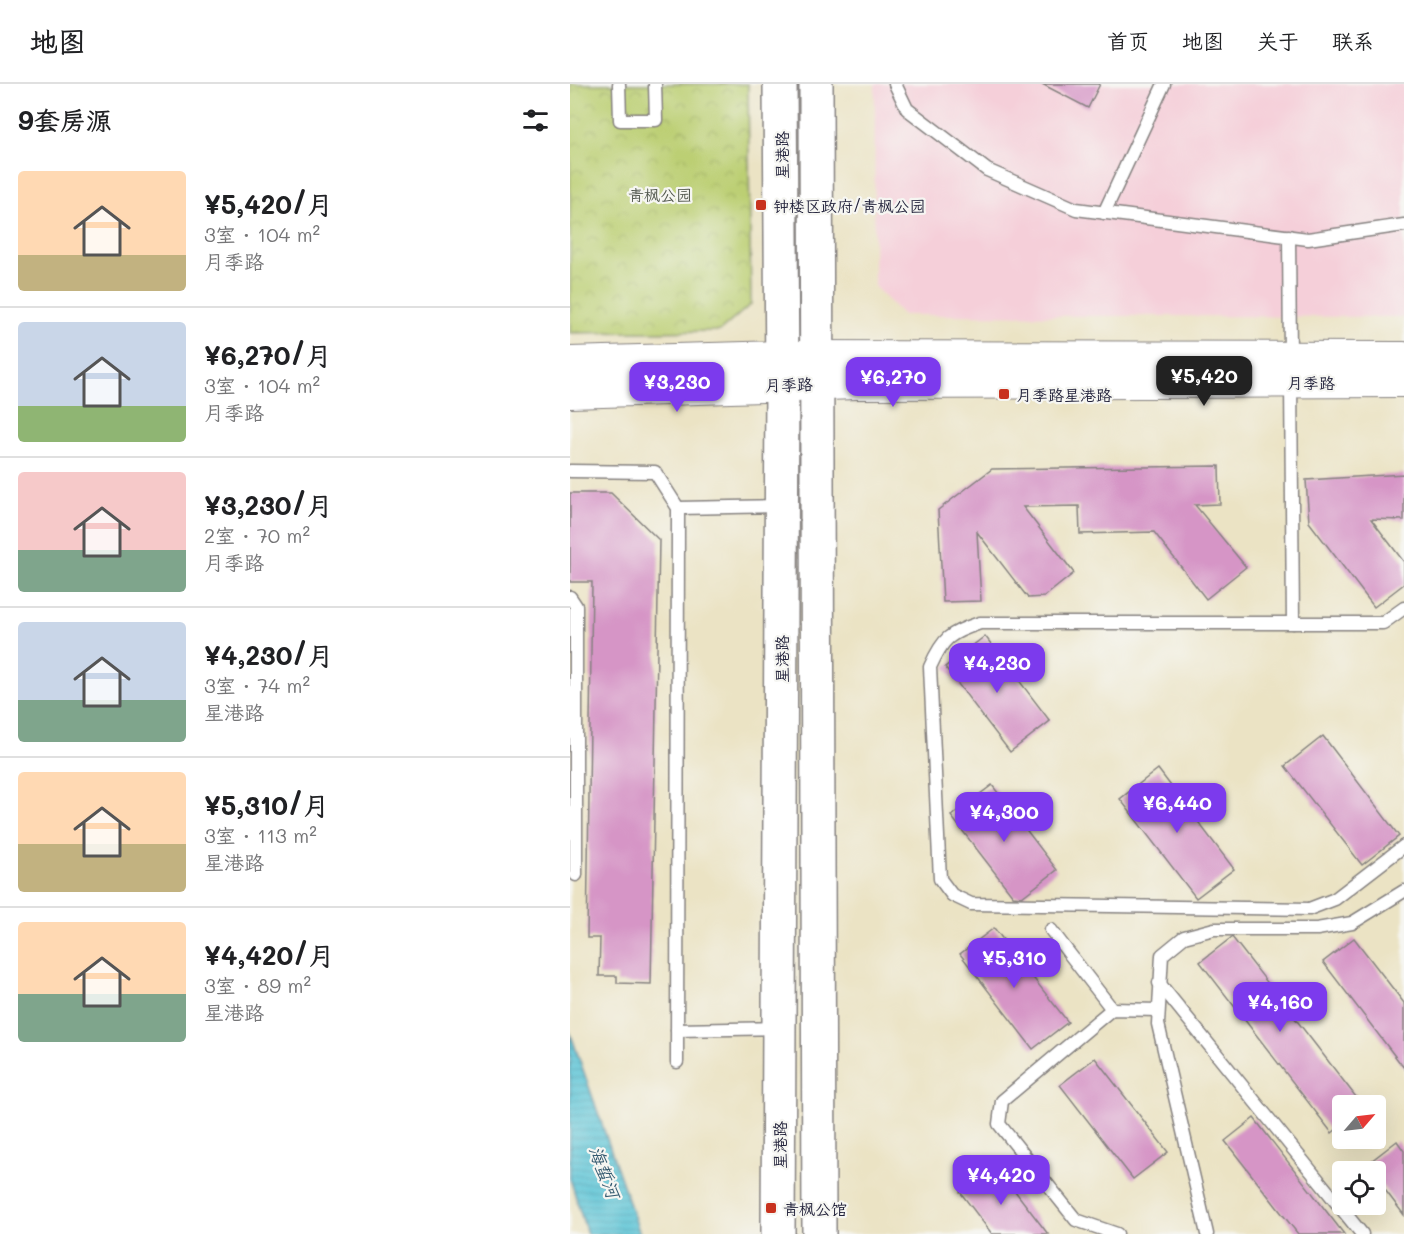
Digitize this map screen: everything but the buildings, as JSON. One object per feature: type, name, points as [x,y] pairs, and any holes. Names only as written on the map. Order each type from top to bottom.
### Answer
[{"type":"main road","name":"星港路","points":[[778,1234],[782,506],[780,84]]},
{"type":"main road","points":[[816,84],[819,1234]]},
{"type":"street","name":"月季路","points":[[1291,370],[1404,358]]},
{"type":"street","name":"月季路","points":[[570,363],[815,371],[1291,370],[1404,381]]},
{"type":"street","name":"月季路","points":[[570,392],[782,370]]},
{"type":"lane","points":[[619,84],[620,120],[656,120],[655,84]]},
{"type":"lane","points":[[894,84],[907,109],[987,170],[1076,209],[1308,239],[1404,225]]},
{"type":"lane","points":[[1104,213],[1164,84]]},
{"type":"lane","points":[[1289,236],[1293,623]]},
{"type":"lane","points":[[570,471],[655,472],[678,508],[677,1062]]},
{"type":"lane","points":[[678,508],[782,506]]},
{"type":"lane","points":[[570,597],[576,606],[576,875]]},
{"type":"lane","points":[[1404,608],[1383,623],[980,623],[956,631],[941,643],[930,667],[940,879],[952,895],[971,904],[1309,909],[1335,899],[1404,846]]},
{"type":"lane","points":[[1206,1234],[1203,1210],[1169,1079],[1158,1024],[1162,955],[1184,937],[1214,929],[1317,929],[1352,923],[1404,891]]},
{"type":"lane","points":[[1051,930],[1112,1010]]},
{"type":"lane","points":[[1160,983],[1362,1234]]},
{"type":"lane","points":[[1117,1234],[1076,1220],[999,1124],[1002,1101],[1112,1010],[1158,1010]]},
{"type":"lane","points":[[677,1030],[779,1028]]},
{"type":"shaded area","points":[[875,84],[1404,84],[1404,317],[903,315],[874,286]]},
{"type":"green space","name":"青枫公园","points":[[570,84],[748,84],[751,304],[720,331],[570,333]]},
{"type":"water","name":"海蜇河","points":[[570,1032],[640,1234],[587,1234],[570,1178]]},
{"type":"place","name":"钟楼区政府/青枫公园","points":[[761,205]]},
{"type":"place","name":"月季路星港路","points":[[1004,394]]},
{"type":"place","name":"青枫公馆","points":[[771,1208]]}]
